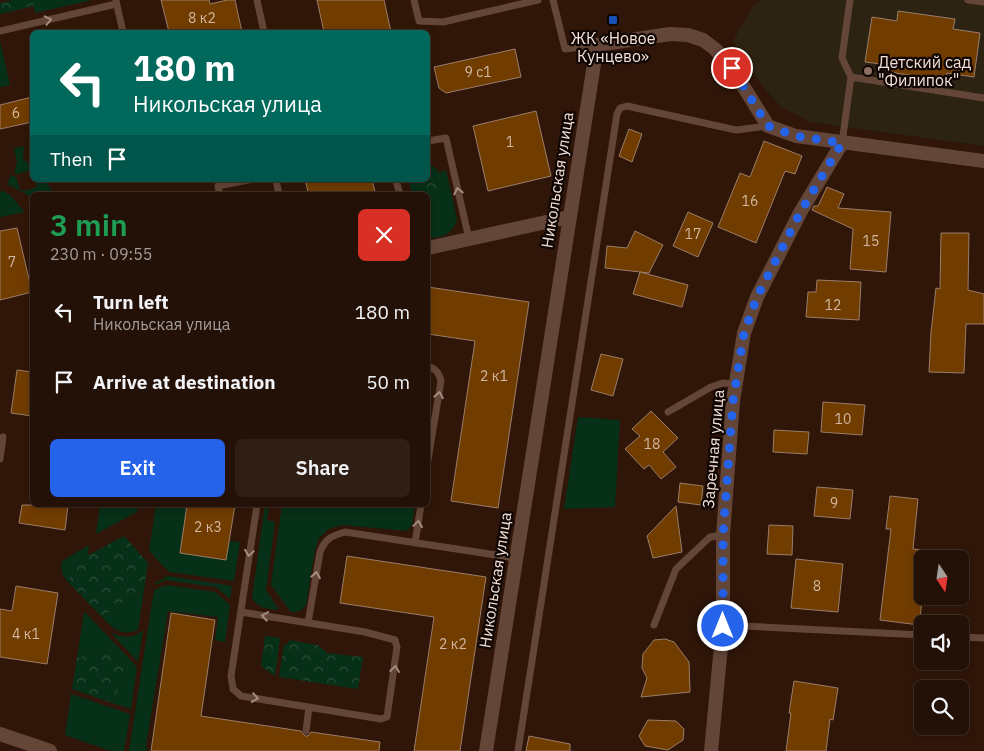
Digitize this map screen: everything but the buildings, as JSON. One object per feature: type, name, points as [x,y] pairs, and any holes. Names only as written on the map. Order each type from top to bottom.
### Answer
[{"type":"street","points":[[597,45],[670,34],[688,35],[704,40],[732,68],[768,126],[796,136],[984,161]]},
{"type":"street","name":"Никольская улица","points":[[486,751],[597,45]]},
{"type":"street","name":"Заречная улица","points":[[711,751],[723,626],[723,535],[735,384],[744,333],[757,297],[801,211],[842,143]]},
{"type":"street","points":[[430,248],[569,217]]},
{"type":"street","points":[[0,734],[50,751]]},
{"type":"lane","points":[[256,0],[264,30]]},
{"type":"lane","points":[[414,0],[419,21],[444,22],[538,0]]},
{"type":"lane","points":[[553,0],[565,49],[597,45]]},
{"type":"lane","points":[[842,143],[851,77],[842,58],[850,0]]},
{"type":"lane","points":[[968,0],[984,2]]},
{"type":"lane","points":[[0,31],[116,2],[123,30]]},
{"type":"lane","points":[[851,77],[984,98]]},
{"type":"lane","points":[[518,751],[617,114],[620,108],[627,106],[736,130],[768,126]]},
{"type":"lane","points":[[430,141],[446,138],[469,239]]},
{"type":"lane","points":[[219,192],[218,186],[238,182]]},
{"type":"lane","points":[[430,367],[438,372],[441,381],[430,448]]},
{"type":"lane","points":[[668,412],[711,387],[723,383],[735,384]]},
{"type":"lane","points":[[0,459],[3,437]]},
{"type":"lane","points":[[241,612],[365,632],[396,640],[398,647],[387,718],[381,719],[241,696],[233,689],[231,676],[257,507]]},
{"type":"lane","points":[[416,543],[421,507]]},
{"type":"lane","points":[[308,623],[320,552],[324,542],[333,535],[345,532],[516,558]]},
{"type":"lane","points":[[654,625],[676,569],[710,537],[723,535]]},
{"type":"lane","points":[[723,626],[914,635]]},
{"type":"lane","points":[[969,637],[984,638]]},
{"type":"lane","points":[[306,731],[309,707]]},
{"type":"shaded area","name":"Детский сад \"Филипок\"","points":[[761,0],[984,0],[984,146],[810,122],[781,107],[761,84],[733,41],[754,4]]},
{"type":"green space","points":[[13,0],[32,0],[34,6],[0,14],[0,3]]},
{"type":"green space","points":[[32,0],[92,0],[35,13]]},
{"type":"green space","points":[[0,41],[10,85],[0,87]]},
{"type":"green space","points":[[24,146],[23,160],[30,164],[30,171],[17,174],[14,172],[17,163],[14,148]]},
{"type":"green space","points":[[430,165],[438,170],[444,188],[426,192],[411,192],[409,182],[430,182]]},
{"type":"green space","points":[[446,170],[457,219],[453,228],[447,234],[430,238],[430,192],[426,192],[444,188],[440,172]]},
{"type":"green space","points":[[11,175],[16,177],[20,190],[25,191],[37,187],[36,182],[46,182],[53,192],[30,192],[30,196],[7,184]]},
{"type":"green space","points":[[2,190],[11,196],[25,212],[0,217],[0,193]]},
{"type":"green space","points":[[578,417],[620,420],[615,507],[564,509]]},
{"type":"green space","points":[[100,507],[138,507],[137,512],[96,534]]},
{"type":"green space","points":[[156,507],[187,507],[181,553],[226,560],[229,541],[240,542],[234,581],[169,572],[149,551]]},
{"type":"green space","points":[[265,507],[269,507],[267,520],[275,522],[266,590],[279,610],[260,606],[252,598]]},
{"type":"green space","points":[[282,507],[415,507],[412,525],[407,531],[342,525],[329,529],[319,538],[315,550],[306,605],[300,611],[291,612],[271,585]]},
{"type":"green space","points":[[124,536],[148,563],[144,590],[101,616],[69,583],[72,564]]},
{"type":"green space","points":[[89,545],[88,556],[72,565],[69,583],[62,573],[62,561]]},
{"type":"green space","points":[[168,576],[232,586],[230,599],[216,587],[165,580],[155,585],[155,583]]},
{"type":"green space","points":[[166,585],[215,592],[230,605],[225,642],[215,640],[218,617],[168,611],[146,746],[147,751],[129,751],[154,590]]},
{"type":"green space","points":[[144,590],[138,630],[122,632],[109,624],[101,616]]},
{"type":"green space","points":[[84,611],[137,667],[131,709],[112,703],[126,671],[105,651],[77,658]]},
{"type":"green space","points":[[143,630],[138,662],[111,633],[128,637],[136,635]]},
{"type":"green space","points":[[265,636],[280,638],[275,676],[261,666]]},
{"type":"green space","points":[[289,640],[318,645],[327,653],[363,657],[358,689],[279,677],[284,644],[288,644]]},
{"type":"green space","points":[[105,651],[126,671],[112,703],[72,689],[77,658]]},
{"type":"green space","points":[[71,694],[130,714],[124,751],[111,751],[65,735]]},
{"type":"place","name":"ЖК «Новое Кунцево»","points":[[613,20]]},
{"type":"place","name":"Детский сад \"Филипок\"","points":[[868,71]]},
{"type":"route","points":[[723,626],[723,535],[733,401],[744,333],[757,297],[801,211],[842,143],[796,136],[768,126],[732,68]]}]
